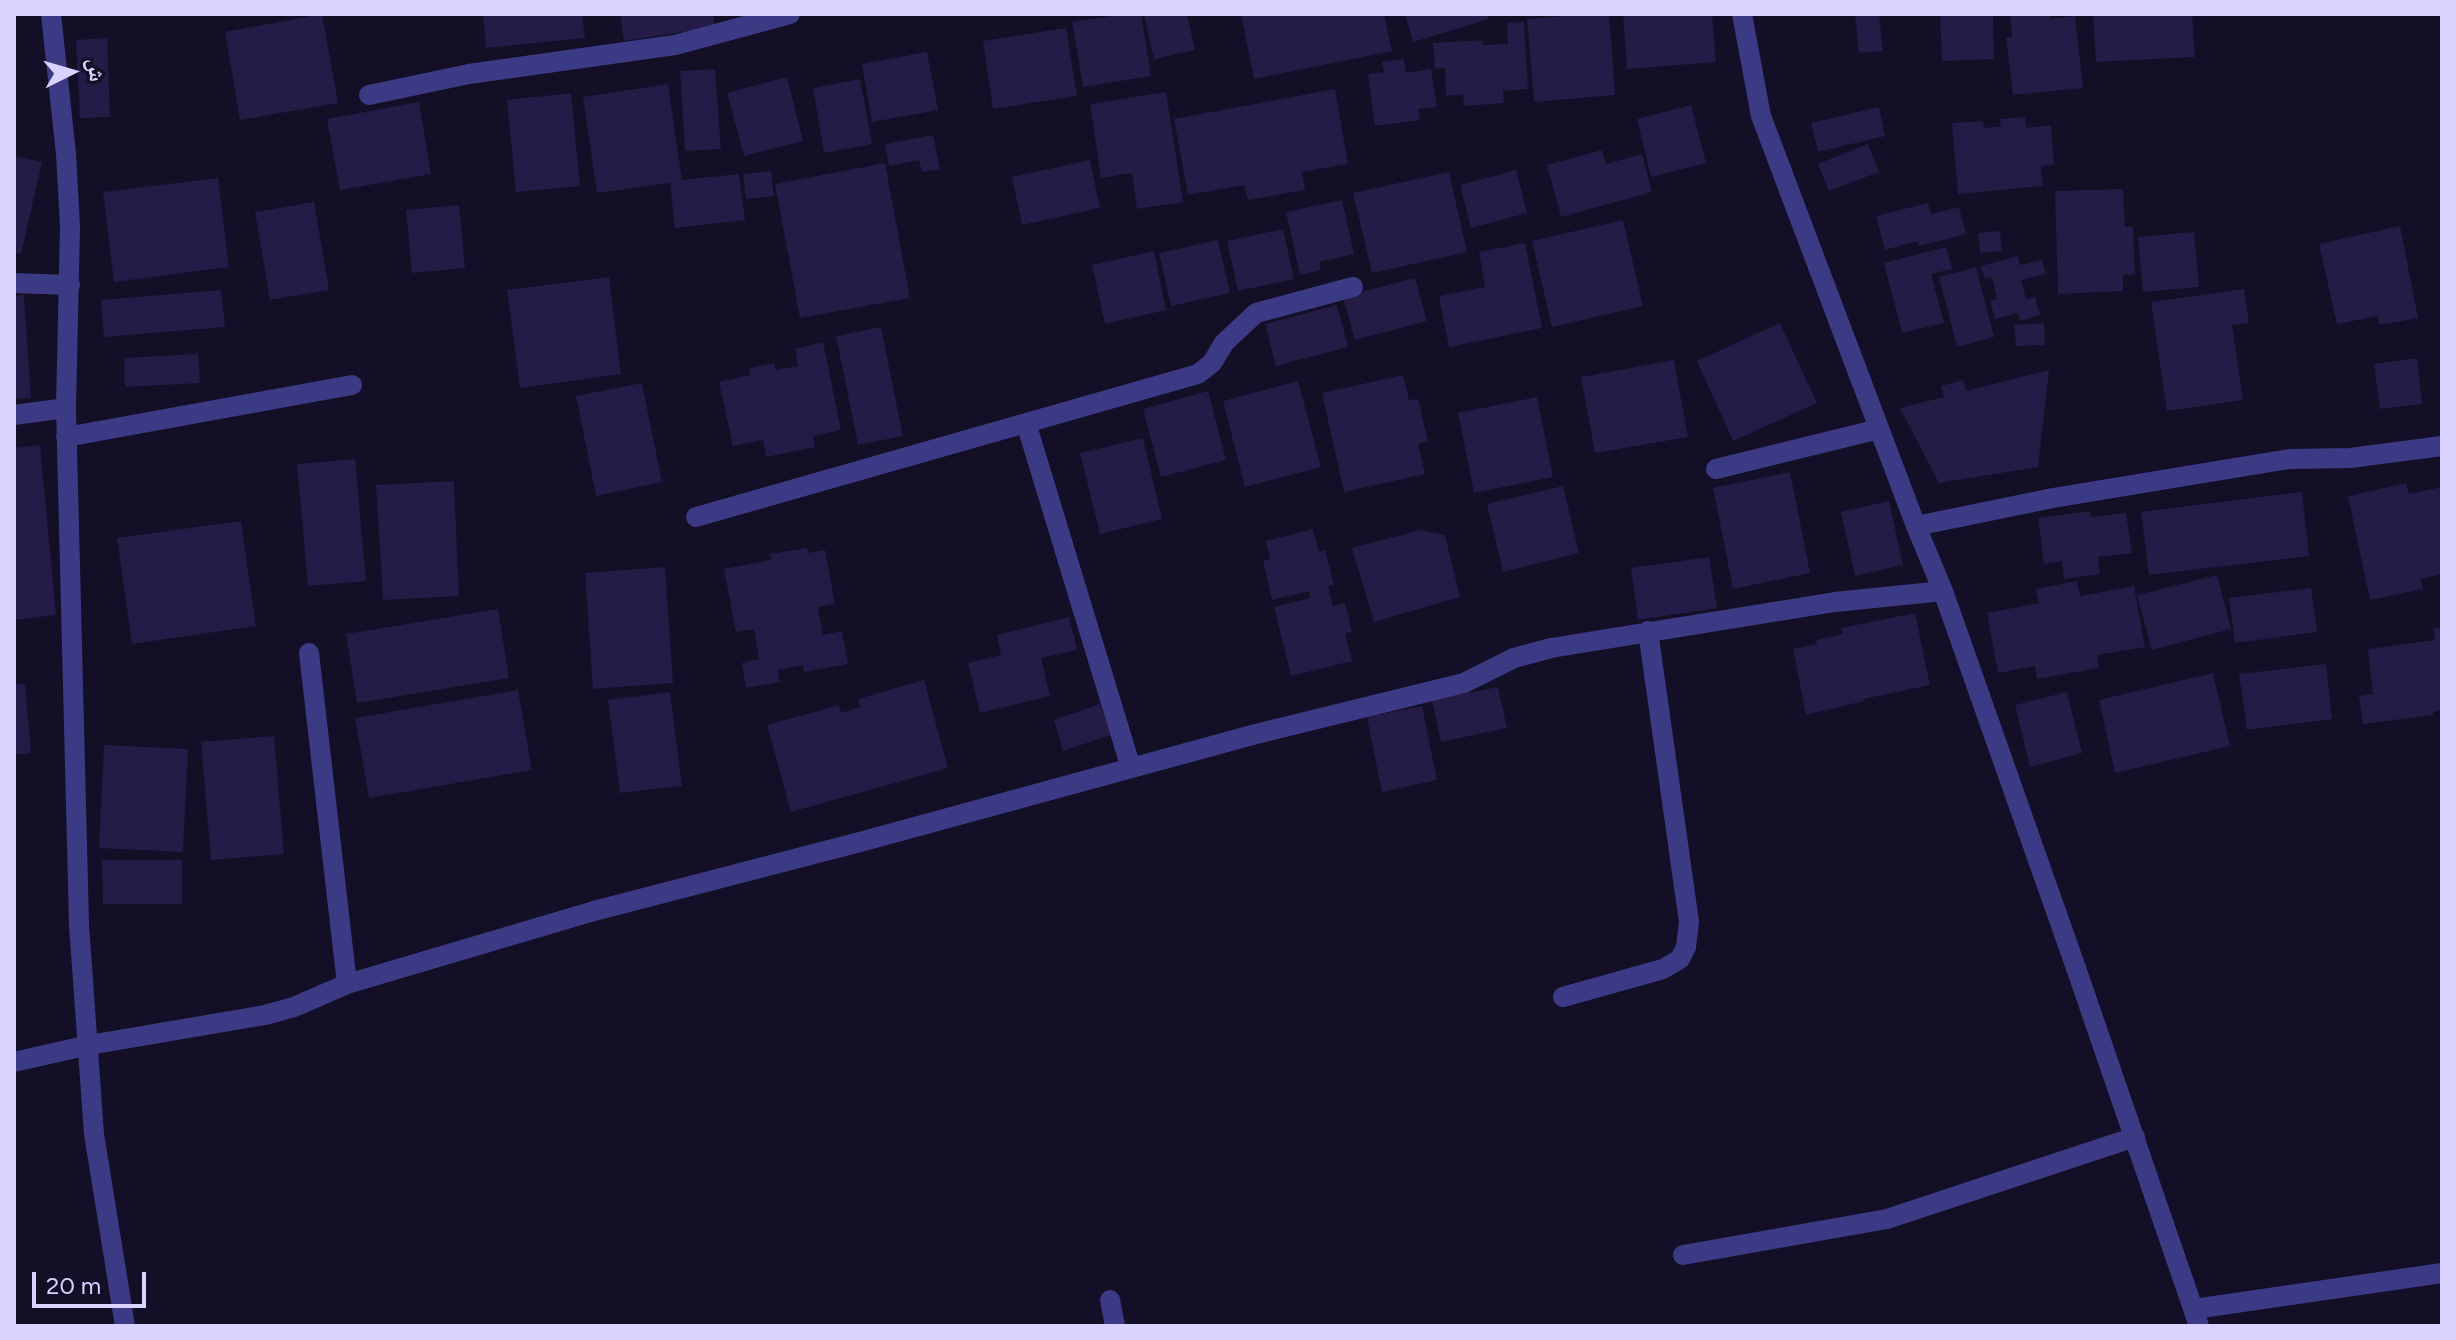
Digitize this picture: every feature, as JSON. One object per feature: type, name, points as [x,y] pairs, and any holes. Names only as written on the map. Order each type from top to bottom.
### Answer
[{"type":"street","points":[[51,14],[66,154],[70,226],[66,437],[79,925],[94,1134],[125,1326]]},
{"type":"street","points":[[369,95],[469,74],[675,45],[790,14]]},
{"type":"street","points":[[1742,14],[1761,116],[1943,591],[2196,1318],[2442,1273]]},
{"type":"street","points":[[14,283],[70,285]]},
{"type":"street","points":[[696,517],[1198,374],[1212,363],[1224,343],[1256,313],[1353,287]]},
{"type":"street","points":[[66,437],[352,385]]},
{"type":"street","points":[[14,415],[66,408]]},
{"type":"street","points":[[1026,423],[1131,768]]},
{"type":"street","points":[[1716,469],[1879,429]]},
{"type":"street","points":[[1916,526],[2053,498],[2289,459],[2350,458],[2442,446]]},
{"type":"street","points":[[14,1062],[89,1045],[265,1015],[294,1007],[347,984],[594,911],[1256,734],[1464,683],[1514,658],[1551,648],[1835,602],[1943,591]]},
{"type":"street","points":[[1563,997],[1663,969],[1680,959],[1686,947],[1689,922],[1648,631]]},
{"type":"street","points":[[309,653],[347,984]]},
{"type":"street","points":[[1683,1255],[1887,1219],[2135,1137]]},
{"type":"street","points":[[1110,1300],[1115,1326]]},
{"type":"building","points":[[322,14],[338,103],[240,120],[225,32]]},
{"type":"building","points":[[483,14],[582,14],[585,38],[486,48]]},
{"type":"building","points":[[620,14],[713,14],[715,27],[624,41]]},
{"type":"building","points":[[1141,14],[1151,76],[1083,87],[1072,22]]},
{"type":"building","points":[[1144,14],[1187,14],[1195,50],[1154,59]]},
{"type":"building","points":[[1241,14],[1384,14],[1392,51],[1254,79]]},
{"type":"building","points":[[1405,14],[1487,14],[1489,19],[1413,42]]},
{"type":"building","points":[[1609,14],[1615,95],[1534,102],[1527,19]]},
{"type":"building","points":[[1623,14],[1712,14],[1716,62],[1627,69]]},
{"type":"building","points":[[1855,14],[1879,14],[1883,51],[1859,53]]},
{"type":"building","points":[[1940,14],[1993,14],[1994,59],[1942,61]]},
{"type":"building","points":[[2010,14],[2051,14],[2051,19],[2075,16],[2083,88],[2013,95],[2006,38],[2012,37]]},
{"type":"building","points":[[2093,14],[2192,14],[2195,57],[2096,62]]},
{"type":"building","points":[[1524,22],[1528,89],[1503,91],[1504,103],[1464,106],[1463,94],[1446,96],[1445,68],[1435,69],[1433,43],[1483,40],[1483,45],[1508,44],[1507,23]]},
{"type":"building","points":[[1066,28],[1077,96],[993,109],[983,41]]},
{"type":"building","points":[[107,38],[110,117],[80,118],[76,40]]},
{"type":"building","points":[[927,52],[938,110],[872,122],[862,64]]},
{"type":"building","points":[[1404,59],[1406,73],[1431,69],[1437,107],[1418,109],[1420,120],[1375,126],[1368,74],[1384,72],[1382,62]]},
{"type":"building","points":[[715,69],[721,149],[685,151],[680,71]]},
{"type":"building","points":[[787,77],[803,141],[744,156],[727,93]]},
{"type":"building","points":[[860,79],[872,144],[824,153],[813,88]]},
{"type":"building","points":[[668,84],[682,180],[739,174],[745,220],[675,228],[670,183],[597,193],[583,97]]},
{"type":"building","points":[[1335,89],[1348,164],[1302,172],[1305,190],[1248,200],[1244,185],[1188,195],[1174,119]]},
{"type":"building","points":[[1166,92],[1183,202],[1137,209],[1132,173],[1101,178],[1090,104]]},
{"type":"building","points":[[571,93],[580,186],[516,192],[507,100]]},
{"type":"building","points":[[419,102],[431,174],[340,190],[327,119]]},
{"type":"building","points":[[1691,105],[1706,163],[1651,177],[1637,119]]},
{"type":"building","points":[[1879,107],[1885,136],[1818,152],[1811,123]]},
{"type":"building","points":[[2025,117],[2026,128],[2051,125],[2054,165],[2041,166],[2043,186],[1958,194],[1952,123],[1983,121],[1984,128],[2001,126],[2000,119]]},
{"type":"building","points":[[933,135],[940,169],[922,172],[919,160],[889,166],[885,144]]},
{"type":"building","points":[[1868,144],[1879,172],[1829,191],[1818,164]]},
{"type":"building","points":[[1602,150],[1606,164],[1642,154],[1652,192],[1561,217],[1547,165]]},
{"type":"building","points":[[14,156],[42,162],[21,254],[14,253]]},
{"type":"building","points":[[1090,160],[1100,208],[1022,225],[1012,177]]},
{"type":"building","points":[[885,163],[910,298],[800,318],[775,184]]},
{"type":"building","points":[[1516,170],[1527,213],[1471,228],[1460,185]]},
{"type":"building","points":[[771,171],[774,196],[746,199],[743,174]]},
{"type":"building","points":[[1449,172],[1467,252],[1372,273],[1353,193]]},
{"type":"building","points":[[218,178],[229,267],[114,282],[103,192]]},
{"type":"building","points":[[2123,189],[2125,227],[2133,227],[2135,274],[2123,275],[2123,291],[2058,294],[2055,191]]},
{"type":"building","points":[[1342,200],[1354,254],[1319,262],[1321,270],[1300,275],[1286,212]]},
{"type":"building","points":[[314,202],[329,290],[270,300],[255,212]]},
{"type":"building","points":[[1928,203],[1931,214],[1959,207],[1966,234],[1919,246],[1917,241],[1885,250],[1876,216]]},
{"type":"building","points":[[459,205],[465,268],[412,273],[406,210]]},
{"type":"building","points":[[1623,220],[1643,306],[1552,327],[1532,241]]},
{"type":"building","points":[[2400,226],[2418,318],[2379,325],[2378,316],[2337,324],[2319,244]]},
{"type":"building","points":[[1283,229],[1294,279],[1238,291],[1227,241]]},
{"type":"building","points":[[2000,231],[2002,251],[1980,253],[1978,233]]},
{"type":"building","points":[[2194,232],[2199,287],[2143,292],[2138,237]]},
{"type":"building","points":[[1218,240],[1230,293],[1171,306],[1159,253]]},
{"type":"building","points":[[1525,243],[1542,328],[1449,347],[1439,296],[1485,287],[1479,252]]},
{"type":"building","points":[[1946,247],[1952,269],[1931,274],[1944,323],[1902,333],[1884,263]]},
{"type":"building","points":[[1154,251],[1166,310],[1105,324],[1092,265]]},
{"type":"building","points":[[2018,256],[2020,265],[2042,260],[2046,274],[2021,280],[2026,299],[2035,297],[2040,315],[2020,321],[2018,313],[1995,319],[1990,301],[1997,299],[1992,277],[1985,279],[1981,266]]},
{"type":"building","points":[[1976,267],[1994,337],[1957,347],[1939,277]]},
{"type":"building","points":[[609,277],[621,374],[520,388],[507,290]]},
{"type":"building","points":[[1415,278],[1427,321],[1355,340],[1343,297]]},
{"type":"building","points":[[2244,289],[2249,323],[2232,325],[2243,400],[2167,411],[2151,302]]},
{"type":"building","points":[[221,290],[225,327],[104,337],[101,300]]},
{"type":"building","points":[[24,295],[31,398],[14,399],[14,296]]},
{"type":"building","points":[[1337,305],[1348,347],[1276,366],[1265,324]]},
{"type":"building","points":[[1780,323],[1817,403],[1733,441],[1697,361]]},
{"type":"building","points":[[2044,323],[2045,345],[2016,346],[2014,325]]},
{"type":"building","points":[[881,327],[903,436],[858,445],[836,336]]},
{"type":"building","points":[[823,342],[841,430],[813,436],[815,447],[766,457],[763,440],[733,446],[719,382],[751,375],[749,368],[774,363],[776,370],[798,366],[795,349]]},
{"type":"building","points":[[198,354],[200,383],[125,387],[124,358]]},
{"type":"building","points":[[2417,358],[2422,404],[2380,409],[2374,364]]},
{"type":"building","points":[[1674,360],[1688,437],[1595,453],[1581,377]]},
{"type":"building","points":[[2049,370],[2038,467],[1939,483],[1900,408],[1944,397],[1941,386],[1963,380],[1966,391]]},
{"type":"building","points":[[1403,375],[1409,400],[1418,399],[1428,441],[1418,444],[1425,474],[1344,492],[1322,393]]},
{"type":"building","points":[[1298,381],[1321,467],[1245,487],[1223,401]]},
{"type":"building","points":[[642,383],[662,482],[596,496],[576,396]]},
{"type":"building","points":[[1208,391],[1226,460],[1161,477],[1143,409]]},
{"type":"building","points":[[1537,397],[1553,477],[1474,493],[1458,413]]},
{"type":"building","points":[[1143,438],[1162,519],[1100,534],[1080,453]]},
{"type":"building","points":[[40,445],[56,615],[14,620],[14,448]]},
{"type":"building","points":[[355,459],[366,581],[308,586],[297,464]]},
{"type":"building","points":[[1790,472],[1810,573],[1733,589],[1713,488]]},
{"type":"building","points":[[454,481],[459,596],[383,600],[376,485]]},
{"type":"building","points":[[2406,483],[2409,494],[2442,487],[2442,574],[2421,579],[2423,589],[2370,600],[2348,496]]},
{"type":"building","points":[[1563,486],[1579,553],[1503,572],[1487,504]]},
{"type":"building","points":[[2302,492],[2309,556],[2149,575],[2141,512]]},
{"type":"building","points":[[1889,501],[1903,565],[1855,576],[1841,512]]},
{"type":"building","points":[[2090,511],[2091,517],[2126,513],[2132,553],[2098,557],[2100,574],[2064,579],[2062,561],[2044,564],[2038,518]]},
{"type":"building","points":[[241,521],[256,626],[132,644],[117,538]]},
{"type":"building","points":[[1313,529],[1319,552],[1325,550],[1334,585],[1328,586],[1333,606],[1345,603],[1352,632],[1345,633],[1352,661],[1291,676],[1274,607],[1310,598],[1309,591],[1272,600],[1263,561],[1270,559],[1266,541]]},
{"type":"building","points":[[1420,530],[1445,535],[1460,597],[1374,622],[1352,548]]},
{"type":"building","points":[[807,548],[808,553],[825,550],[835,604],[818,607],[823,635],[842,631],[848,664],[804,672],[803,665],[778,670],[780,682],[746,688],[742,663],[759,659],[754,629],[736,632],[724,569],[771,560],[770,554]]},
{"type":"building","points":[[1709,557],[1717,608],[1638,620],[1631,568]]},
{"type":"building","points":[[665,567],[673,683],[593,689],[585,573]]},
{"type":"building","points":[[2217,575],[2231,629],[2152,650],[2137,595]]},
{"type":"building","points":[[2077,581],[2080,596],[2134,586],[2145,647],[2097,655],[2099,668],[2037,679],[2035,666],[1998,673],[1987,613],[2039,603],[2036,589]]},
{"type":"building","points":[[2311,588],[2317,632],[2235,643],[2229,598]]},
{"type":"building","points":[[498,609],[509,678],[357,703],[346,634]]},
{"type":"building","points":[[1915,613],[1930,685],[1806,715],[1793,649],[1843,634],[1841,628]]},
{"type":"building","points":[[1069,617],[1077,650],[1041,658],[1050,696],[980,713],[968,663],[1001,655],[997,635]]},
{"type":"building","points":[[2442,627],[2442,710],[2433,712],[2433,715],[2363,724],[2359,696],[2373,694],[2368,649],[2435,640],[2433,628]]},
{"type":"building","points":[[2326,664],[2332,719],[2247,730],[2239,674]]},
{"type":"building","points":[[2213,673],[2230,746],[2115,773],[2099,700]]},
{"type":"building","points":[[924,680],[948,768],[791,812],[767,725],[839,705],[841,713],[860,707],[858,699]]},
{"type":"building","points":[[14,684],[25,684],[31,753],[14,755]]},
{"type":"building","points":[[1498,687],[1507,728],[1441,742],[1432,700]]},
{"type":"building","points":[[518,690],[532,770],[369,798],[355,718]]},
{"type":"building","points":[[670,692],[682,786],[620,793],[608,700]]},
{"type":"building","points":[[2067,692],[2082,753],[2030,767],[2015,705]]},
{"type":"building","points":[[1100,704],[1111,735],[1063,751],[1054,720]]},
{"type":"building","points":[[1422,706],[1437,780],[1382,792],[1367,717]]},
{"type":"building","points":[[274,736],[284,854],[211,860],[201,742]]},
{"type":"building","points":[[104,745],[188,749],[183,852],[99,848]]},
{"type":"building","points":[[102,860],[182,860],[182,904],[103,904]]}]
